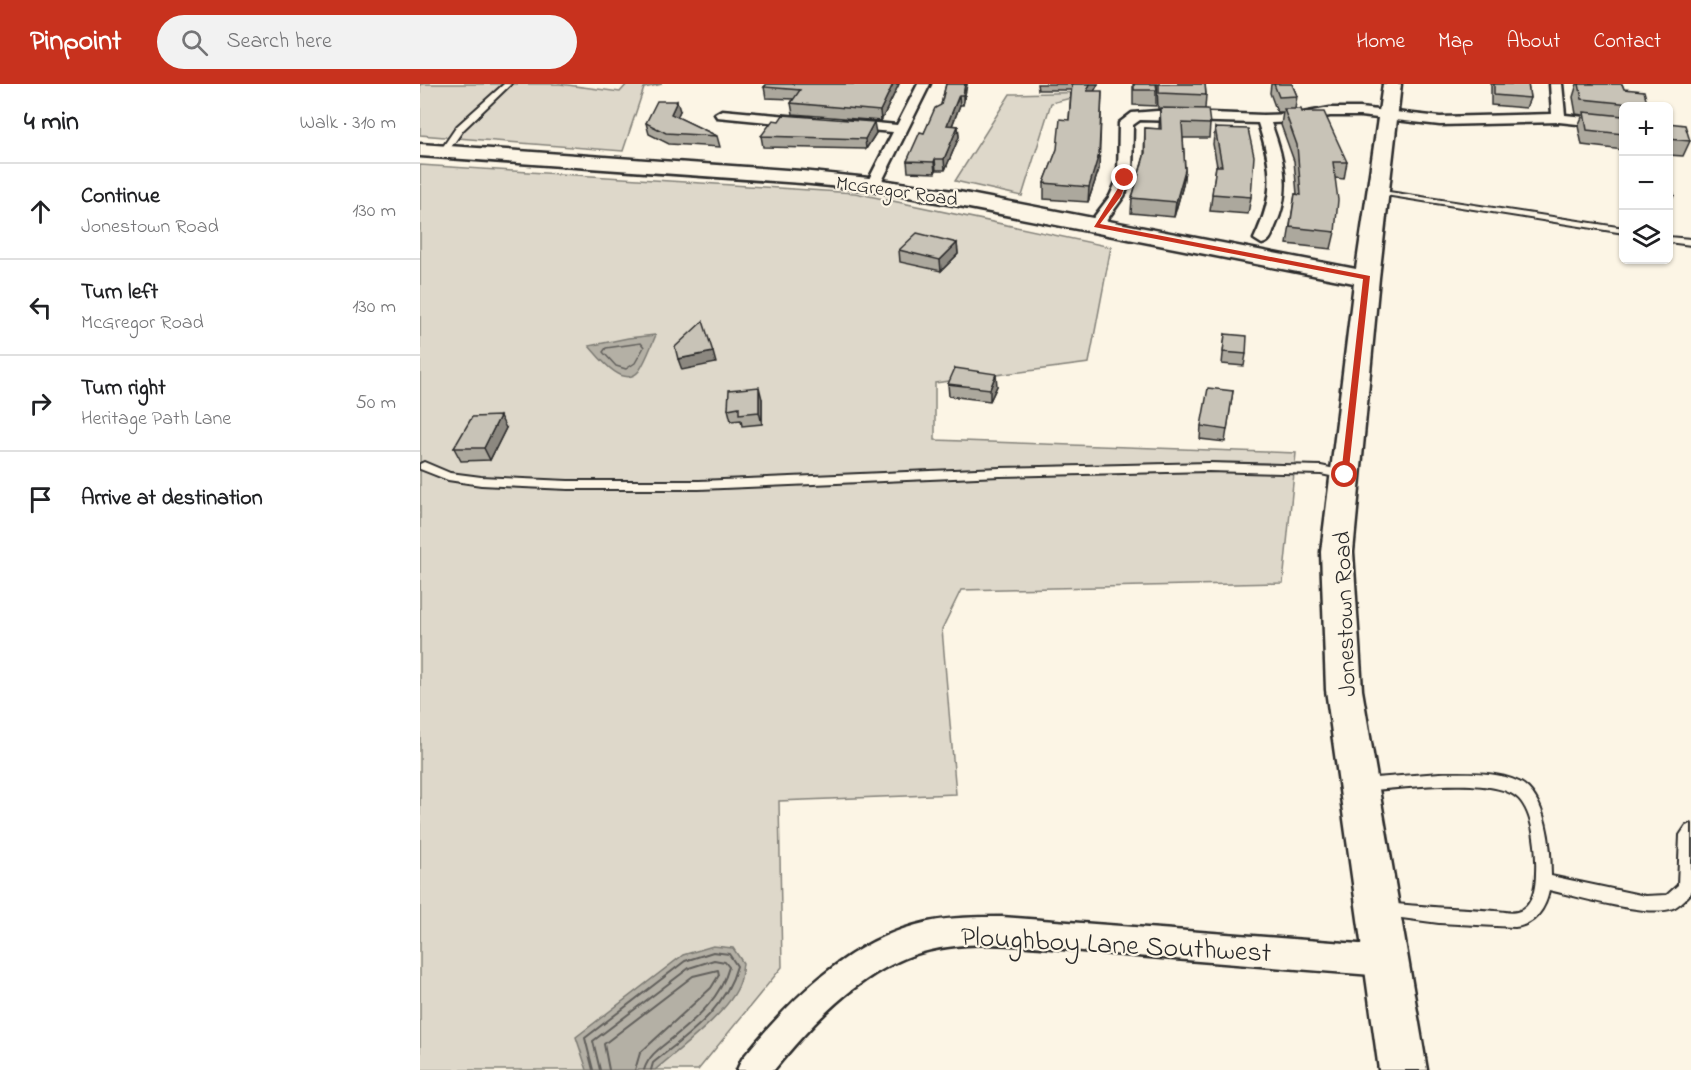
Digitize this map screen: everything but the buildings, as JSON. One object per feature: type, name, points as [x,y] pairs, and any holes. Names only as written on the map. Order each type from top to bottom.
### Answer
[{"type":"main road","name":"Jonestown Road","points":[[1392,84],[1367,278],[1337,552],[1344,690],[1403,1070]]},
{"type":"main road","name":"McGregor Road","points":[[420,150],[801,177],[873,185],[959,199],[1367,278]]},
{"type":"street","points":[[873,185],[924,84]]},
{"type":"street","points":[[1556,84],[1559,118]]},
{"type":"street","points":[[1096,225],[1117,196],[1125,178],[1126,123],[1137,116],[1263,119],[1297,118],[1330,112],[1360,112],[1440,122],[1559,118],[1619,126]]},
{"type":"street","points":[[722,114],[902,129]]},
{"type":"street","points":[[1262,239],[1280,191],[1278,160],[1263,119]]},
{"type":"street","name":"Ploughboy Lane Southwest","points":[[753,1070],[780,1035],[811,1005],[856,969],[892,948],[916,939],[953,933],[1002,931],[1385,961]]},
{"type":"lane","points":[[444,152],[460,128],[508,84]]},
{"type":"lane","points":[[1379,192],[1619,230]]},
{"type":"lane","points":[[1673,239],[1691,242]]},
{"type":"lane","points":[[424,466],[448,476],[481,481],[578,485],[699,485],[1000,472],[1209,467],[1320,470],[1345,475]]},
{"type":"lane","points":[[1359,785],[1483,779],[1519,788],[1533,808],[1541,838],[1545,882],[1538,906],[1522,919],[1452,918],[1378,909]]},
{"type":"lane","points":[[1545,882],[1646,903],[1670,902],[1686,888],[1687,835],[1691,831]]},
{"type":"shaded area","points":[[420,84],[560,84],[620,92],[627,84],[662,84],[644,88],[623,151],[420,135]]},
{"type":"shaded area","points":[[1094,92],[1051,103],[1022,196],[955,181],[1010,94]]},
{"type":"shaded area","points":[[420,165],[855,193],[1111,247],[1089,363],[935,383],[935,440],[1296,453],[1283,583],[961,590],[942,629],[956,794],[779,801],[782,967],[698,1070],[420,1070]]},
{"type":"water","points":[[656,335],[642,367],[633,376],[626,377],[611,369],[589,346],[628,338]]},
{"type":"water","points":[[713,946],[733,948],[743,963],[741,980],[735,993],[716,1017],[655,1070],[587,1070],[576,1037],[683,955]]},
{"type":"route","points":[[1125,178],[1117,196],[1096,225],[1367,278],[1345,475]]}]
